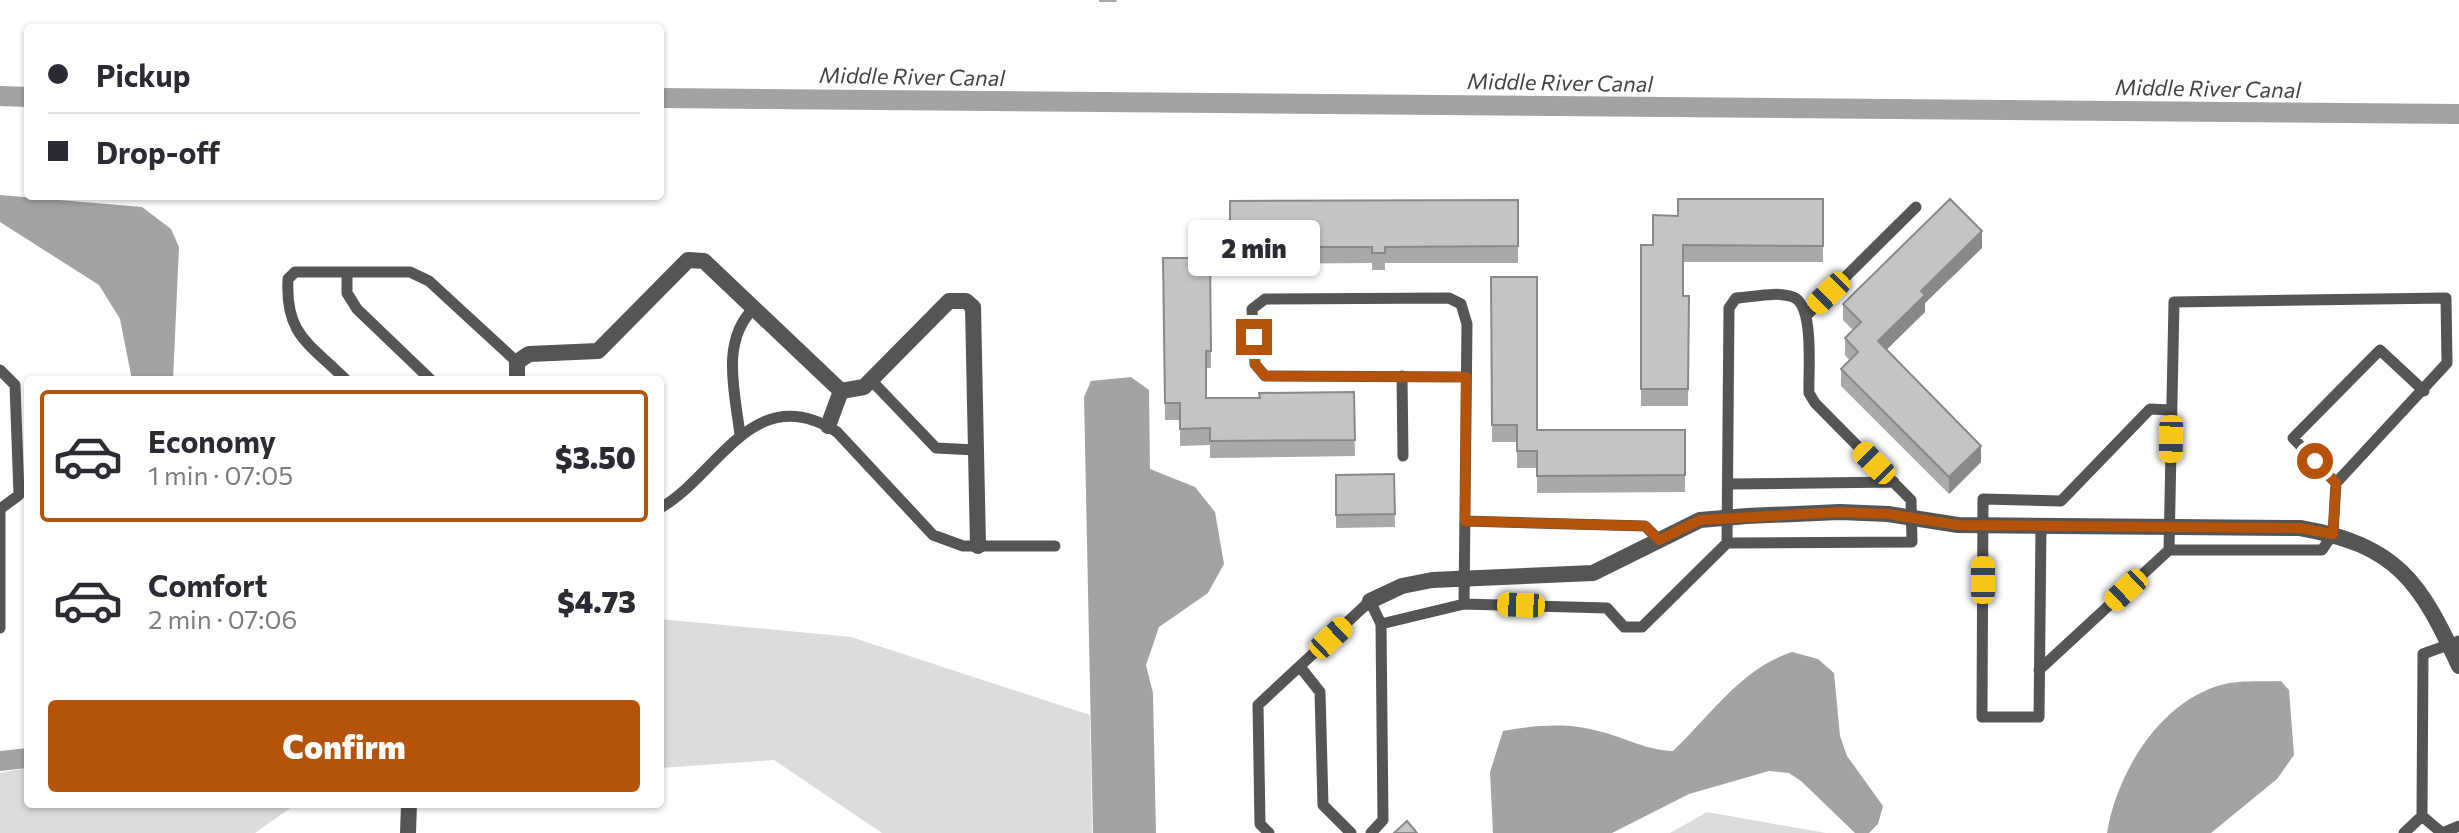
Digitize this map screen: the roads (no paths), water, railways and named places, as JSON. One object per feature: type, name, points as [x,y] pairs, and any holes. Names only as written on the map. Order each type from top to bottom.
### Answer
[{"type":"street","points":[[517,376],[517,362],[529,354],[598,351],[688,260],[704,261],[841,391],[853,392],[871,380],[949,301],[966,301],[973,307],[978,546]]},
{"type":"street","points":[[828,426],[841,391]]},
{"type":"street","points":[[1370,601],[1402,586],[1432,580],[1593,573],[1700,520],[1729,517],[1840,512],[1983,525],[2300,528],[2333,534],[2363,545],[2395,564],[2418,587],[2454,643],[2459,666]]},
{"type":"street","points":[[408,833],[409,808]]},
{"type":"lane","points":[[1808,314],[1916,207]]},
{"type":"lane","points":[[342,376],[292,325],[287,305],[288,279],[295,272],[410,272],[429,281],[517,362]]},
{"type":"lane","points":[[347,272],[347,293],[357,309],[427,376]]},
{"type":"lane","points":[[1381,624],[1464,604],[1607,608],[1624,627],[1642,627],[1727,543],[1729,308],[1736,298],[1790,295],[1800,300],[1808,314],[1809,393],[1815,403],[1911,500],[1912,542],[1727,543]]},
{"type":"lane","points":[[1464,604],[1467,324],[1461,304],[1449,298],[1265,299],[1252,309],[1255,364],[1265,376],[1466,377]]},
{"type":"lane","points":[[2039,670],[2169,550],[2322,550],[2333,534],[2336,483],[2447,363],[2446,298],[2174,302],[2169,550]]},
{"type":"lane","points":[[740,435],[732,344],[738,323],[754,308]]},
{"type":"lane","points":[[2336,483],[2293,438],[2380,350],[2424,391]]},
{"type":"lane","points":[[0,370],[15,385],[19,495],[0,509],[0,628]]},
{"type":"lane","points":[[1402,376],[1403,456]]},
{"type":"lane","points":[[871,380],[936,448],[976,450]]},
{"type":"lane","points":[[2041,526],[2039,717],[1982,717],[1983,499],[2061,501],[2150,409],[2171,410]]},
{"type":"lane","points":[[664,504],[740,435],[768,420],[797,418],[828,426],[933,535],[963,546],[1055,546]]},
{"type":"lane","points":[[1729,484],[1894,482]]},
{"type":"lane","points":[[1465,521],[1645,526],[1659,540]]},
{"type":"lane","points":[[1269,833],[1260,824],[1258,705],[1370,601],[1381,624],[1383,820],[1371,833]]},
{"type":"lane","points":[[2404,833],[2422,816],[2423,654],[2454,643]]},
{"type":"lane","points":[[1301,668],[1320,692],[1323,805],[1351,833]]},
{"type":"lane","points":[[2422,816],[2442,833],[2459,826]]},
{"type":"waterway","name":"Middle River Canal","points":[[0,96],[24,97]]},
{"type":"waterway","name":"Middle River Canal","points":[[664,98],[2459,114]]}]
